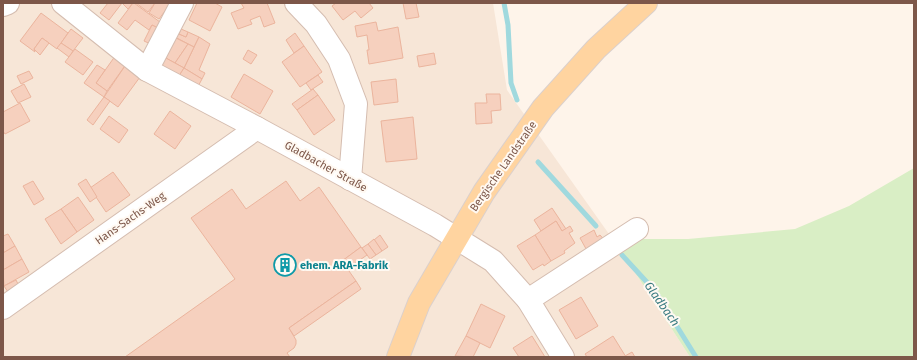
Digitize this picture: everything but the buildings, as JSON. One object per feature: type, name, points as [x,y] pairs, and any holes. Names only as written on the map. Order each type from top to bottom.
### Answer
[{"type":"main road","name":"Bergische Landstraße","points":[[398,357],[419,303],[456,238],[478,201],[543,108],[596,49],[646,3]]},
{"type":"street","points":[[3,5],[8,3]]},
{"type":"street","name":"Gladbacher Straße","points":[[63,3],[147,70],[424,218],[493,261],[528,300],[563,357]]},
{"type":"street","points":[[147,70],[182,3]]},
{"type":"street","points":[[296,3],[316,24],[339,59],[356,104],[350,179]]},
{"type":"street","name":"Hans-Sachs-Weg","points":[[3,308],[257,128]]},
{"type":"street","points":[[528,300],[637,229]]},
{"type":"shaded area","points":[[3,3],[493,3],[507,90],[621,251],[690,357],[3,357]]},
{"type":"green space","points":[[914,168],[914,357],[690,357],[621,251],[631,239],[688,239],[795,229],[849,206]]},
{"type":"waterway","name":"Gladbach","points":[[504,3],[508,25],[511,83],[517,100]]},
{"type":"waterway","name":"Gladbach","points":[[538,162],[596,226]]},
{"type":"waterway","name":"Gladbach","points":[[622,255],[655,291],[696,357]]},
{"type":"place","name":"ehem. ARA-Fabrik","points":[[285,265]]}]
